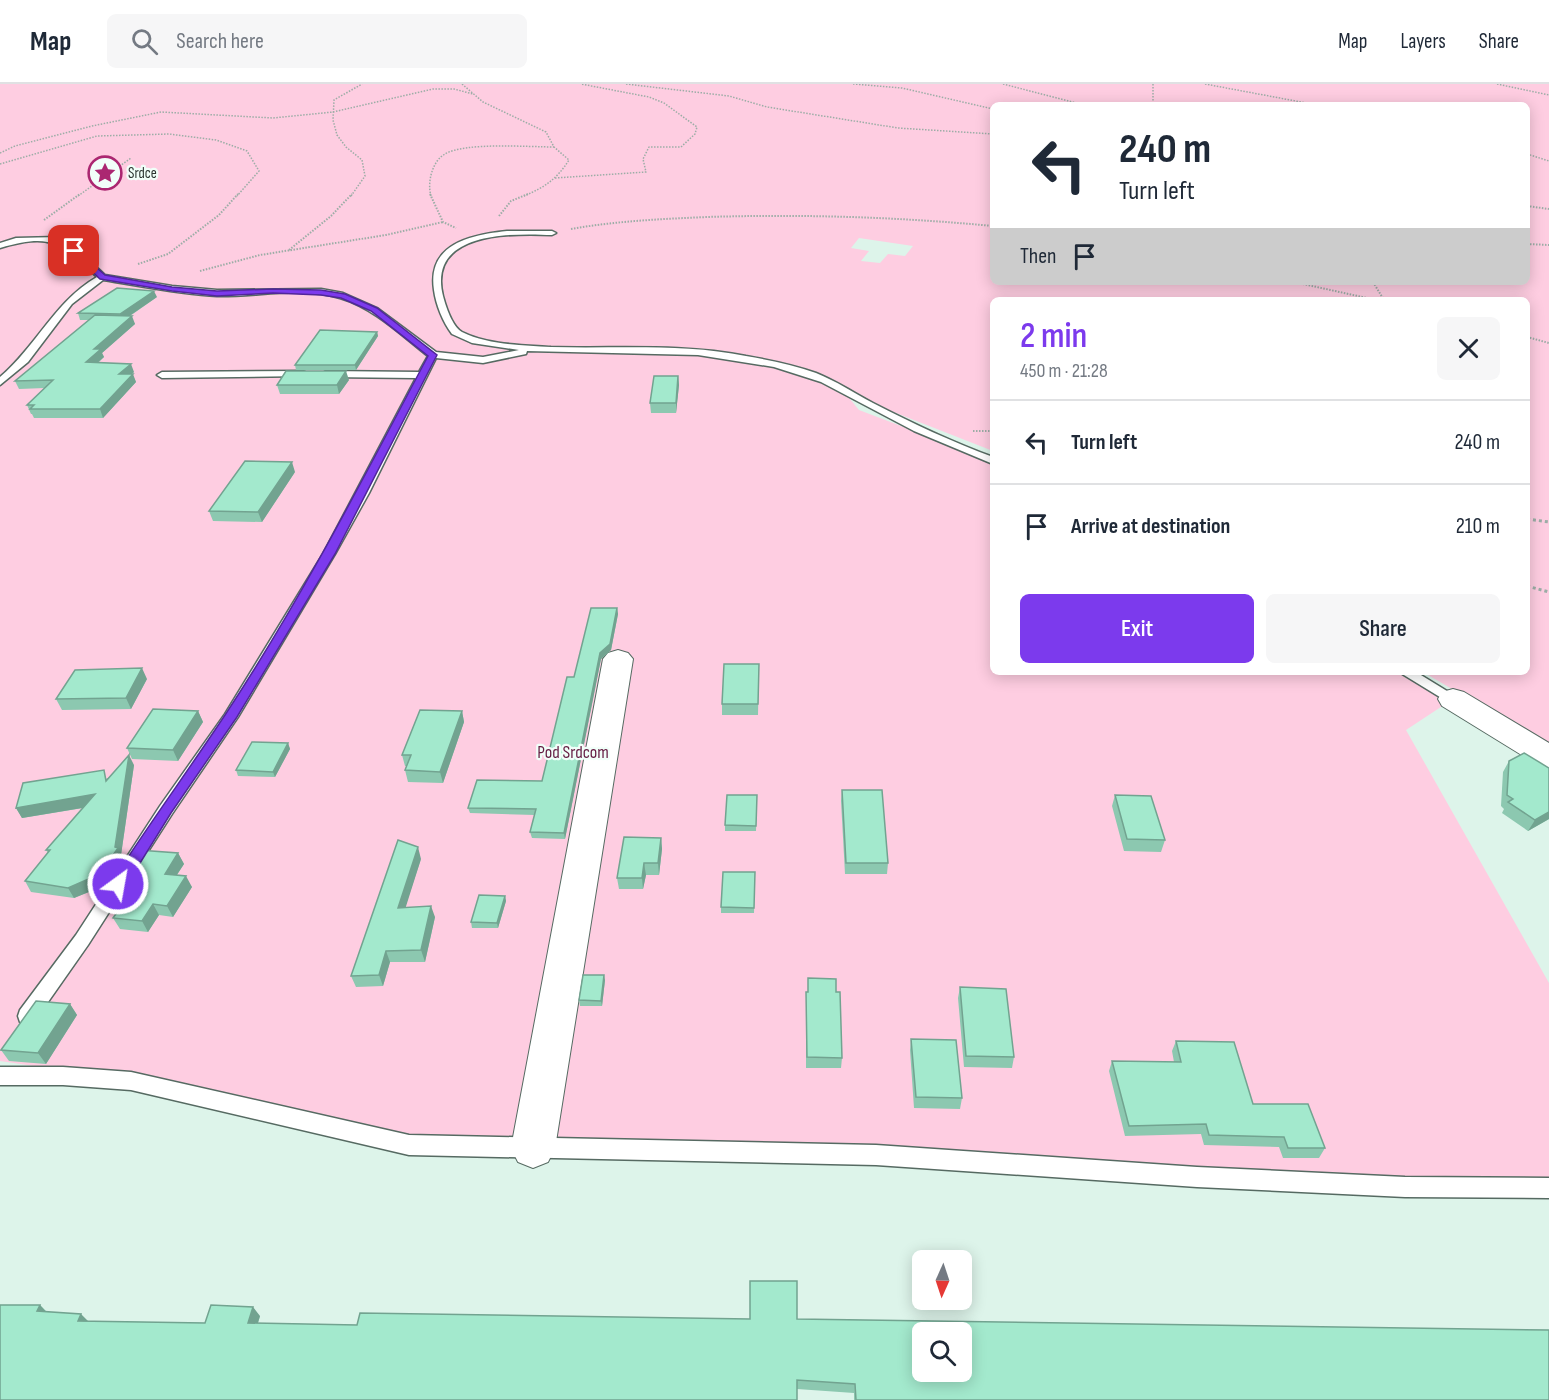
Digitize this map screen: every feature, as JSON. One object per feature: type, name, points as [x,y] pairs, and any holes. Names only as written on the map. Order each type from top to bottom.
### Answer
[{"type":"street","points":[[533,1148],[618,658]]},
{"type":"street","points":[[1453,699],[1549,757]]},
{"type":"lane","points":[[552,233],[503,233],[475,239],[454,248],[438,264],[436,274],[438,295],[454,331],[468,339],[486,344],[541,349],[634,349],[737,355],[816,376],[872,406],[990,460]]},
{"type":"lane","points":[[0,246],[16,240],[56,238],[102,277],[151,285],[217,294],[273,291],[321,292],[343,296],[374,310],[433,355],[483,360],[541,349]]},
{"type":"lane","points":[[0,382],[26,359],[59,312],[78,292],[102,277]]},
{"type":"lane","points":[[21,1026],[82,940],[166,810],[231,717],[329,554],[433,355]]},
{"type":"lane","points":[[162,375],[422,375]]},
{"type":"lane","points":[[1411,675],[1453,699]]},
{"type":"lane","points":[[0,1076],[63,1076],[131,1081],[409,1145],[876,1155],[1220,1178],[1405,1187],[1549,1188]]},
{"type":"path","points":[[288,250],[329,220],[356,191],[365,176],[362,160],[344,146],[333,129],[334,100],[362,84]]},
{"type":"path","points":[[462,84],[483,102],[546,132],[554,147],[569,160],[545,187],[511,201],[498,218],[503,233]]},
{"type":"path","points":[[555,178],[646,172],[643,152],[649,147],[681,147],[694,134],[697,127],[664,103],[650,97],[581,84]]},
{"type":"path","points":[[626,84],[729,96],[767,107],[898,128],[990,134]]},
{"type":"path","points":[[853,84],[902,88],[990,108]]},
{"type":"path","points":[[1003,84],[1072,102]]},
{"type":"path","points":[[1153,84],[1153,102]]},
{"type":"path","points":[[1205,84],[1301,102]]},
{"type":"path","points":[[1497,84],[1549,95]]},
{"type":"path","points":[[0,153],[15,146],[92,126],[160,112],[273,118],[333,112],[433,89],[454,89],[472,94]]},
{"type":"path","points":[[0,164],[97,136],[169,134],[216,140],[247,151],[259,171],[219,215],[168,254],[102,277]]},
{"type":"path","points":[[475,239],[443,222],[434,205],[428,187],[433,169],[444,154],[463,148],[554,147]]},
{"type":"path","points":[[1530,155],[1549,161]]},
{"type":"path","points":[[16,240],[131,158]]},
{"type":"path","points":[[1530,206],[1549,209]]},
{"type":"path","points":[[552,233],[602,223],[756,215],[828,214],[990,226]]},
{"type":"path","points":[[151,285],[260,255],[386,236],[443,222]]},
{"type":"path","points":[[1530,244],[1549,245]]},
{"type":"path","points":[[1308,285],[1362,297]]},
{"type":"path","points":[[1530,337],[1549,343]]},
{"type":"path","points":[[1530,519],[1549,522]]},
{"type":"path","points":[[1530,587],[1549,592]]},
{"type":"green space","name":"Pod Srdcom","points":[[0,84],[1549,84],[1549,746],[1428,675],[1530,675],[1530,297],[990,297],[990,450],[845,393],[859,410],[990,460],[990,675],[1411,675],[1453,699],[1406,730],[1549,983],[1549,1188],[409,1145],[95,1075],[0,1061]],"holes":[[[859,238],[913,246],[905,256],[888,254],[880,263],[861,261],[869,251],[851,248]]]},
{"type":"building","points":[[117,288],[154,291],[120,314],[78,313]]},
{"type":"building","points":[[95,315],[132,316],[94,349],[101,349],[86,362],[131,364],[119,374],[133,374],[100,409],[30,409],[34,405],[27,405],[53,380],[15,381]]},
{"type":"building","points":[[320,330],[377,332],[355,365],[295,365]]},
{"type":"building","points":[[286,371],[346,371],[337,385],[277,385]]},
{"type":"building","points":[[654,376],[678,376],[676,403],[650,403]]},
{"type":"building","points":[[245,461],[292,462],[258,512],[209,511]]},
{"type":"building","points":[[591,608],[617,608],[610,644],[600,653],[564,833],[530,832],[536,809],[468,808],[477,780],[542,781],[567,677],[574,677]]},
{"type":"building","points":[[724,664],[759,664],[758,704],[722,704]]},
{"type":"building","points":[[142,668],[126,698],[56,699],[75,670]]},
{"type":"building","points":[[153,709],[198,711],[173,750],[127,748]]},
{"type":"building","points":[[420,710],[462,711],[440,772],[405,770],[411,755],[402,755]]},
{"type":"building","points":[[252,742],[288,743],[273,772],[236,770]]},
{"type":"building","points":[[1524,753],[1549,768],[1549,812],[1535,820],[1508,802],[1513,799],[1507,795],[1509,761]]},
{"type":"building","points":[[129,755],[115,847],[118,848],[100,874],[68,888],[25,881],[50,850],[46,850],[95,794],[16,808],[23,783],[104,770],[106,781]]},
{"type":"building","points":[[842,790],[882,790],[888,863],[846,863]]},
{"type":"building","points":[[727,795],[757,795],[756,826],[725,825]]},
{"type":"building","points":[[1115,795],[1151,796],[1165,840],[1127,839]]},
{"type":"building","points":[[624,837],[661,838],[658,863],[644,863],[642,878],[617,878]]},
{"type":"building","points":[[398,840],[418,847],[398,908],[431,906],[421,950],[386,951],[379,975],[351,976]]},
{"type":"building","points":[[138,850],[178,853],[165,874],[186,876],[167,906],[153,904],[142,921],[113,918],[128,897],[111,900],[137,858],[132,860]]},
{"type":"building","points":[[723,872],[755,872],[754,908],[721,907]]},
{"type":"building","points":[[479,895],[505,896],[497,923],[471,922]]},
{"type":"building","points":[[583,975],[604,975],[601,1001],[579,1000]]},
{"type":"building","points":[[808,978],[836,979],[836,992],[840,992],[842,1058],[807,1057],[806,992],[808,992]]},
{"type":"building","points":[[960,987],[1006,989],[1014,1057],[966,1056]]},
{"type":"building","points":[[36,1001],[70,1004],[38,1053],[1,1050]]},
{"type":"building","points":[[911,1039],[956,1040],[962,1098],[916,1097]]},
{"type":"building","points":[[1176,1041],[1234,1042],[1253,1104],[1308,1104],[1325,1148],[1288,1148],[1284,1137],[1209,1135],[1206,1124],[1129,1126],[1112,1061],[1181,1062]]},
{"type":"building","points":[[750,1281],[797,1281],[797,1319],[1549,1330],[1549,1400],[856,1400],[855,1384],[797,1380],[797,1400],[0,1400],[0,1305],[40,1305],[37,1311],[81,1314],[78,1321],[205,1323],[211,1305],[253,1307],[248,1323],[357,1325],[360,1313],[750,1319]]},
{"type":"place","name":"Srdce","points":[[105,173]]},
{"type":"route","points":[[74,251],[102,277],[172,289],[217,294],[273,291],[321,292],[343,296],[374,310],[433,355],[363,493],[329,554],[231,717],[118,884]]}]
